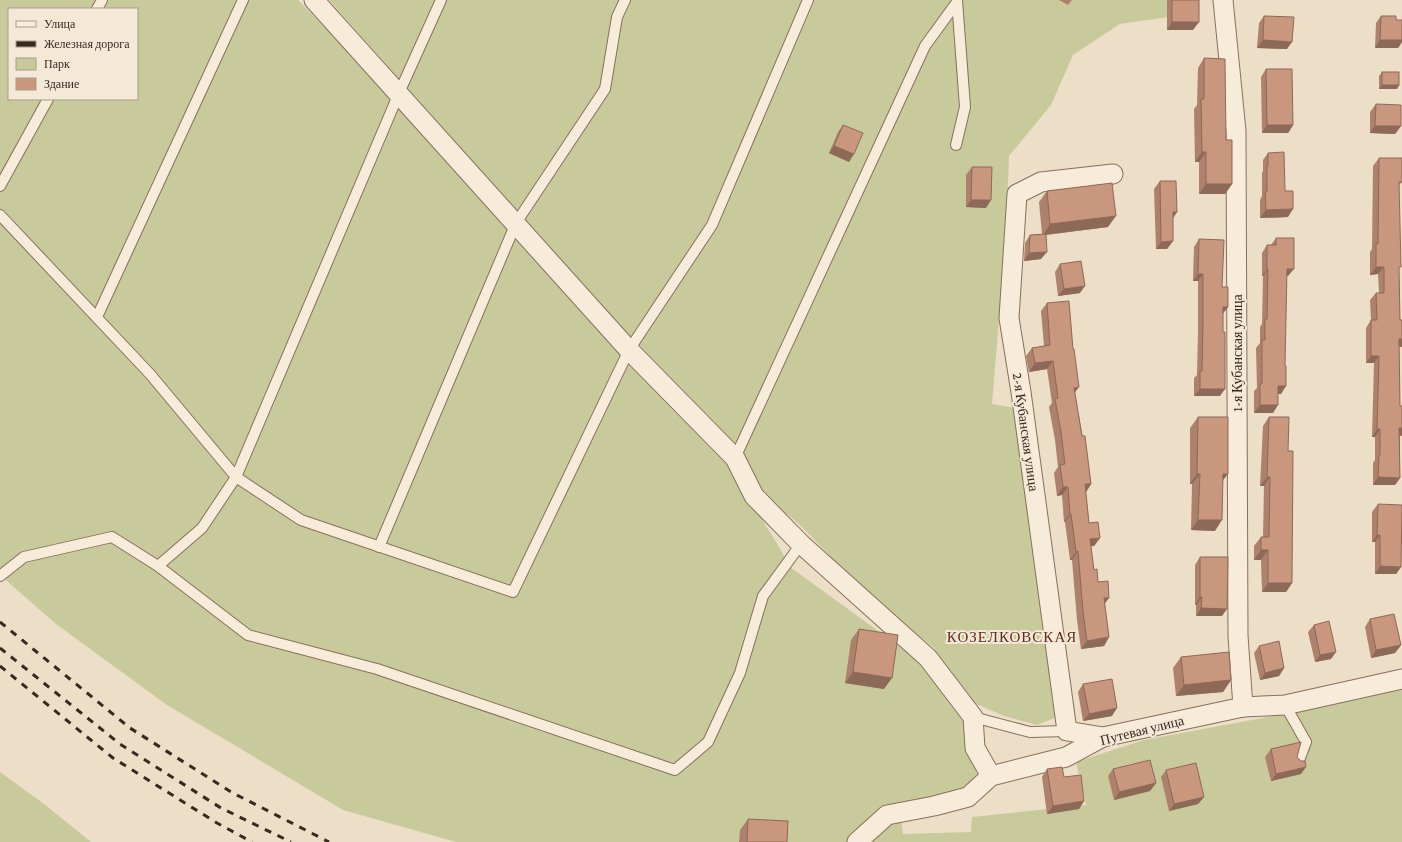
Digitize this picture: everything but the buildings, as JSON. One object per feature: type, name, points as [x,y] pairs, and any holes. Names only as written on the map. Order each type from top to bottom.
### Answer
[{"type":"street","points":[[314,0],[630,350],[735,458],[754,496],[801,544],[928,658],[973,717],[975,748],[991,776]]},
{"type":"street","name":"1-я Кубанская улица","points":[[1223,0],[1236,131],[1238,636],[1243,707]]},
{"type":"street","name":"2-я Кубанская улица","points":[[1067,732],[1010,318],[1017,194],[1041,182],[1113,174]]},
{"type":"street","name":"Путевая улица","points":[[857,842],[888,815],[934,806],[968,797],[991,776],[1066,757],[1103,737],[1243,707],[1285,705],[1402,679]]},
{"type":"street","points":[[1067,732],[1103,737]]},
{"type":"lane","points":[[97,317],[243,0]]},
{"type":"lane","points":[[158,566],[202,528],[236,477],[399,93],[441,0]]},
{"type":"lane","points":[[379,547],[516,223],[604,89],[617,17],[625,0]]},
{"type":"lane","points":[[0,215],[150,374],[236,477],[301,520],[513,592],[630,350],[712,225],[808,0]]},
{"type":"lane","points":[[956,145],[965,107],[957,1]]},
{"type":"lane","points":[[735,458],[925,46],[957,1]]},
{"type":"lane","points":[[0,186],[47,100]]},
{"type":"lane","points":[[0,576],[24,557],[112,538],[158,566],[248,635],[377,669],[675,770],[708,742],[740,673],[763,596],[801,544]]},
{"type":"lane","points":[[1285,705],[1306,742],[1298,763]]},
{"type":"lane","points":[[973,717],[1030,732],[1067,732]]},
{"type":"green space","points":[[0,0],[298,0],[364,67],[725,461],[778,545],[790,567],[925,665],[965,720],[977,774],[963,791],[850,842],[456,842],[343,810],[167,705],[56,624],[0,575]]},
{"type":"green space","points":[[329,0],[1196,0],[1196,13],[1120,24],[1073,55],[1051,105],[1009,156],[1006,234],[992,404],[1015,408],[1060,716],[1037,725],[1004,716],[972,702],[950,674],[934,648],[863,590],[799,524],[754,487],[744,453],[628,336]]},
{"type":"green space","points":[[1402,687],[1402,842],[865,842],[901,819],[903,834],[971,832],[972,817],[1086,805],[1076,762],[1144,740],[1289,713]]},
{"type":"green space","points":[[0,772],[44,804],[91,842],[0,842]]},
{"type":"railway","points":[[0,622],[130,728],[231,792],[329,842]]},
{"type":"railway","points":[[0,648],[120,744],[221,808],[291,842]]},
{"type":"railway","points":[[0,666],[113,758],[217,823],[252,842]]},
{"type":"district","name":"КОЗЕЛКОВСКАЯ","points":[[1012,637]]}]
